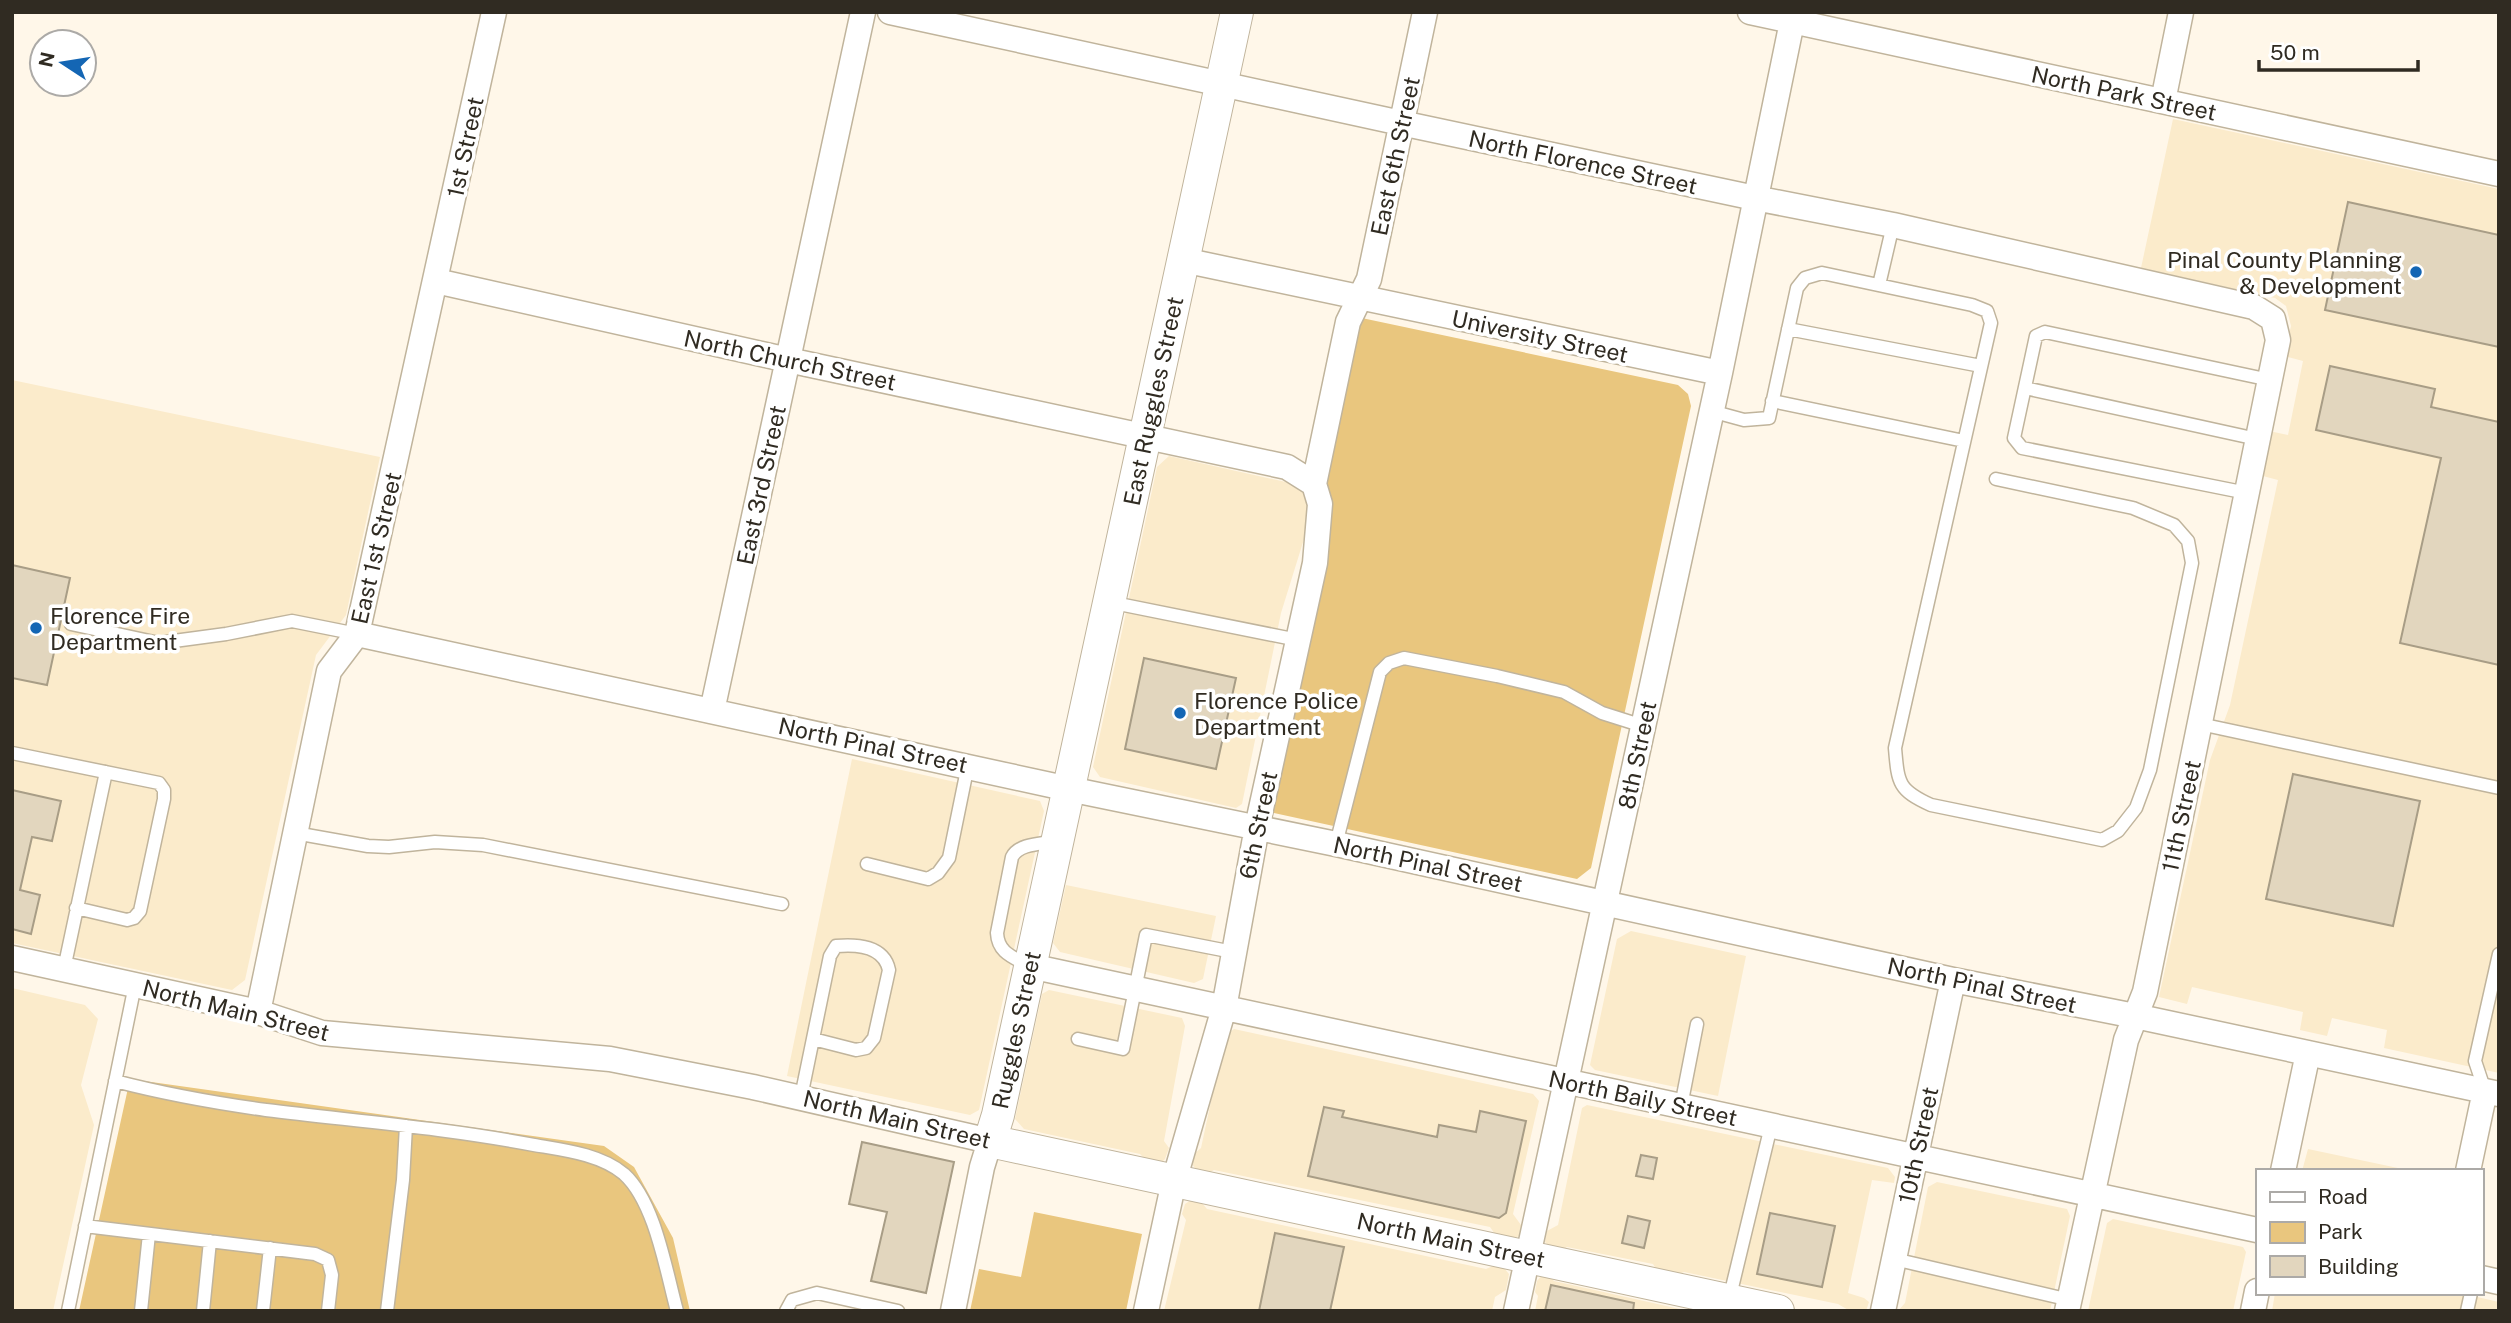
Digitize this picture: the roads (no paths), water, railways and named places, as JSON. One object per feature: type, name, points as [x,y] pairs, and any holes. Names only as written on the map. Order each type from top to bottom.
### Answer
[{"type":"street","name":"1st Street","points":[[436,281],[494,12]]},
{"type":"street","name":"East 3rd Street","points":[[712,711],[863,12]]},
{"type":"street","name":"North Florence Street","points":[[890,12],[1401,123],[1893,225],[2254,307],[2273,319]]},
{"type":"street","name":"East Ruggles Street","points":[[1069,789],[1237,12]]},
{"type":"street","name":"East 6th Street","points":[[1360,298],[1369,279],[1425,12]]},
{"type":"street","name":"North Park Street","points":[[1750,12],[1793,17],[2163,102],[2499,172]]},
{"type":"street","points":[[2163,102],[2181,12]]},
{"type":"street","name":"8th Street","points":[[1516,1311],[1720,373],[1793,17]]},
{"type":"street","name":"University Street","points":[[1183,260],[1720,373]]},
{"type":"street","name":"North Church Street","points":[[436,281],[1144,438],[1287,467],[1314,484]]},
{"type":"street","name":"East 1st Street","points":[[258,1012],[329,671],[357,634],[436,281]]},
{"type":"street","name":"6th Street","points":[[1146,1311],[1174,1181],[1224,1008],[1257,827],[1315,563],[1320,504],[1314,484],[1348,322],[1360,298]]},
{"type":"street","name":"11th Street","points":[[2068,1306],[2126,1040],[2145,992],[2278,340],[2273,319]]},
{"type":"street","name":"North Pinal Street","points":[[357,634],[1069,789],[1336,844],[1953,980],[2135,1016],[2492,1093]]},
{"type":"street","name":"Ruggles Street","points":[[953,1311],[982,1167],[998,1115],[1069,789]]},
{"type":"street","name":"North Main Street","points":[[12,958],[258,1012],[322,1033],[610,1059],[801,1097],[1174,1181],[1778,1311]]},
{"type":"street","name":"North Baily Street","points":[[1030,966],[2256,1230]]},
{"type":"street","name":"10th Street","points":[[1883,1311],[1953,980]]},
{"type":"street","points":[[2283,1169],[2308,1053]]},
{"type":"street","points":[[2469,1169],[2492,1093]]},
{"type":"lane","points":[[1879,285],[1893,225]]},
{"type":"lane","points":[[1711,411],[1744,420],[1769,418],[1797,288],[1805,278],[1822,273],[1972,305],[1987,311],[1991,323],[1895,748],[1897,775],[1909,795],[1931,805],[2102,839],[2118,831],[2136,807],[2150,771],[2192,563],[2188,541],[2174,525],[2133,508],[1996,479]]},
{"type":"lane","points":[[1788,329],[1981,366]]},
{"type":"lane","points":[[2247,493],[2022,448],[2014,438],[2036,336],[2045,332],[2270,380]]},
{"type":"lane","points":[[2025,388],[2257,439]]},
{"type":"lane","points":[[1772,401],[1964,441]]},
{"type":"lane","points":[[1109,602],[1298,640]]},
{"type":"lane","points":[[71,624],[159,643],[292,621],[357,634]]},
{"type":"lane","points":[[1336,844],[1380,673],[1389,663],[1404,658],[1550,688],[1602,713],[1643,726]]},
{"type":"lane","points":[[2200,724],[2499,788]]},
{"type":"lane","points":[[12,753],[159,783],[164,790],[140,911],[134,918],[127,920],[76,908]]},
{"type":"lane","points":[[867,864],[928,878],[938,873],[949,858],[968,765]]},
{"type":"lane","points":[[64,969],[106,772]]},
{"type":"lane","points":[[295,833],[368,846],[389,847],[435,842],[483,845],[782,904]]},
{"type":"lane","points":[[1078,1039],[1123,1049],[1146,935],[1233,952]]},
{"type":"lane","points":[[801,1097],[813,1038],[830,956],[836,946],[849,945],[879,952],[887,959],[889,970],[874,1038],[866,1048],[856,1050],[813,1038]]},
{"type":"lane","points":[[2492,1093],[2475,1061],[2499,954]]},
{"type":"lane","points":[[68,1311],[135,985]]},
{"type":"lane","points":[[1681,1106],[1697,1024]]},
{"type":"lane","points":[[115,1081],[209,1102],[406,1126],[562,1150],[597,1160],[616,1168],[630,1181],[648,1209],[677,1311]]},
{"type":"lane","points":[[387,1311],[406,1126]]},
{"type":"lane","points":[[1729,1300],[1771,1126]]},
{"type":"lane","points":[[85,1226],[315,1254],[328,1260],[332,1275],[328,1311]]},
{"type":"lane","points":[[141,1311],[149,1234]]},
{"type":"lane","points":[[203,1311],[210,1241]]},
{"type":"lane","points":[[263,1311],[270,1248]]},
{"type":"lane","points":[[1894,1259],[2068,1306]]},
{"type":"lane","points":[[786,1311],[792,1300],[817,1293],[898,1311]]},
{"type":"place","name":"Pinal County Planning & Development","points":[[2416,272]]},
{"type":"place","name":"Florence Fire Department","points":[[36,628]]},
{"type":"place","name":"Florence Police Department","points":[[1180,713]]}]
